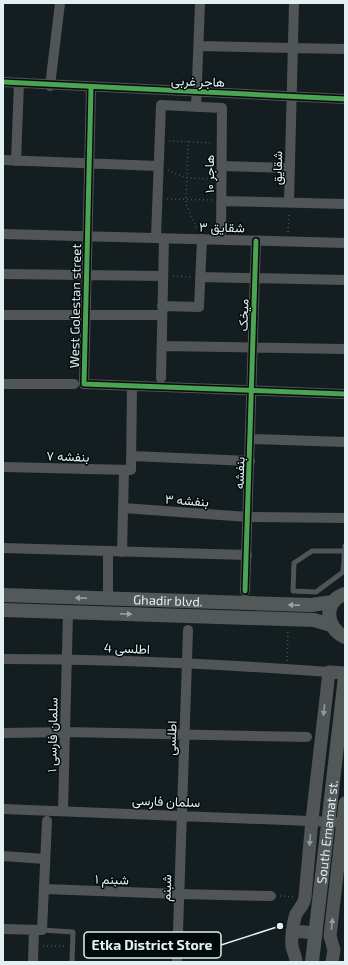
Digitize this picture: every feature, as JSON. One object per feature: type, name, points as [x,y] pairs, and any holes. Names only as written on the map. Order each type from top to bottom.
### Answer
[{"type":"main road","points":[[345,594],[333,602],[329,613],[331,625],[339,634],[345,636]]},
{"type":"main road","name":"Ghadir blvd.","points":[[3,595],[311,606],[333,602]]},
{"type":"main road","name":"Ghadir blvd.","points":[[3,610],[314,620],[331,625]]},
{"type":"main road","name":"South Emamat st.","points":[[312,962],[345,677]]},
{"type":"street","points":[[50,86],[60,3]]},
{"type":"street","points":[[161,378],[163,276],[157,198],[161,106],[196,107],[200,3]]},
{"type":"street","name":"شقایق","points":[[289,202],[294,3]]},
{"type":"street","points":[[198,46],[344,49]]},
{"type":"street","name":"هاجر غربی","points":[[3,82],[50,86],[345,99]]},
{"type":"street","points":[[16,161],[19,83]]},
{"type":"street","name":"West Golestan street","points":[[91,88],[84,384],[345,394]]},
{"type":"street","name":"هاجر ۱۰","points":[[196,107],[222,108],[221,240]]},
{"type":"street","points":[[3,160],[158,166]]},
{"type":"street","points":[[222,166],[290,168]]},
{"type":"street","points":[[222,200],[345,204]]},
{"type":"street","name":"شقایق ۳","points":[[3,234],[345,243]]},
{"type":"street","points":[[3,315],[86,315],[162,311],[199,307],[202,240]]},
{"type":"street","name":"میخک","points":[[252,390],[256,241]]},
{"type":"street","points":[[3,274],[163,276]]},
{"type":"street","points":[[200,277],[345,280]]},
{"type":"street","points":[[162,346],[345,349]]},
{"type":"street","points":[[3,384],[74,384]]},
{"type":"street","points":[[122,552],[123,508],[128,470],[132,456],[132,386]]},
{"type":"street","name":"بنفشه","points":[[245,591],[252,390]]},
{"type":"street","points":[[250,439],[345,442]]},
{"type":"street","points":[[132,456],[250,461]]},
{"type":"street","name":"بنفشه ۷","points":[[3,467],[128,470]]},
{"type":"street","name":"بنفشه ۳","points":[[123,508],[248,517],[345,518]]},
{"type":"street","points":[[3,548],[247,555]]},
{"type":"street","points":[[108,552],[108,598]]},
{"type":"street","name":"سلمان فارسی ۱","points":[[64,811],[68,613]]},
{"type":"street","name":"اطلسی","points":[[182,815],[188,630]]},
{"type":"street","name":"اطلسی 4","points":[[3,659],[187,662],[329,672]]},
{"type":"street","points":[[296,962],[292,947],[296,916],[304,904],[329,672],[345,673]]},
{"type":"street","points":[[3,733],[66,732],[307,737]]},
{"type":"street","points":[[332,962],[334,950],[330,936],[345,803]]},
{"type":"street","name":"سلمان فارسی","points":[[3,809],[344,822]]},
{"type":"street","name":"شبنم","points":[[177,962],[182,815]]},
{"type":"street","points":[[33,962],[34,946],[44,889],[47,821]]},
{"type":"street","points":[[3,856],[45,859]]},
{"type":"street","name":"شبنم ۱","points":[[44,889],[271,896]]},
{"type":"street","points":[[3,929],[38,930]]},
{"type":"street","points":[[294,931],[316,933]]},
{"type":"lane","points":[[344,551],[312,551],[294,563],[293,591],[316,592],[343,572],[345,546]]},
{"type":"lane","points":[[38,930],[73,932],[72,962]]},
{"type":"path","points":[[159,140],[222,143]]},
{"type":"path","points":[[188,142],[186,204],[202,240]]},
{"type":"path","points":[[158,166],[187,178],[222,179]]},
{"type":"path","points":[[157,198],[222,200]]},
{"type":"path","points":[[163,276],[200,277]]},
{"type":"path","points":[[287,668],[288,620]]},
{"type":"path","points":[[34,946],[73,946]]},
{"type":"cycle path","points":[[3,82],[345,99]]},
{"type":"cycle path","points":[[91,88],[84,384],[345,394]]},
{"type":"cycle path","points":[[245,591],[256,241]]},
{"type":"place","name":"Etka District Store","points":[[280,926]]}]
